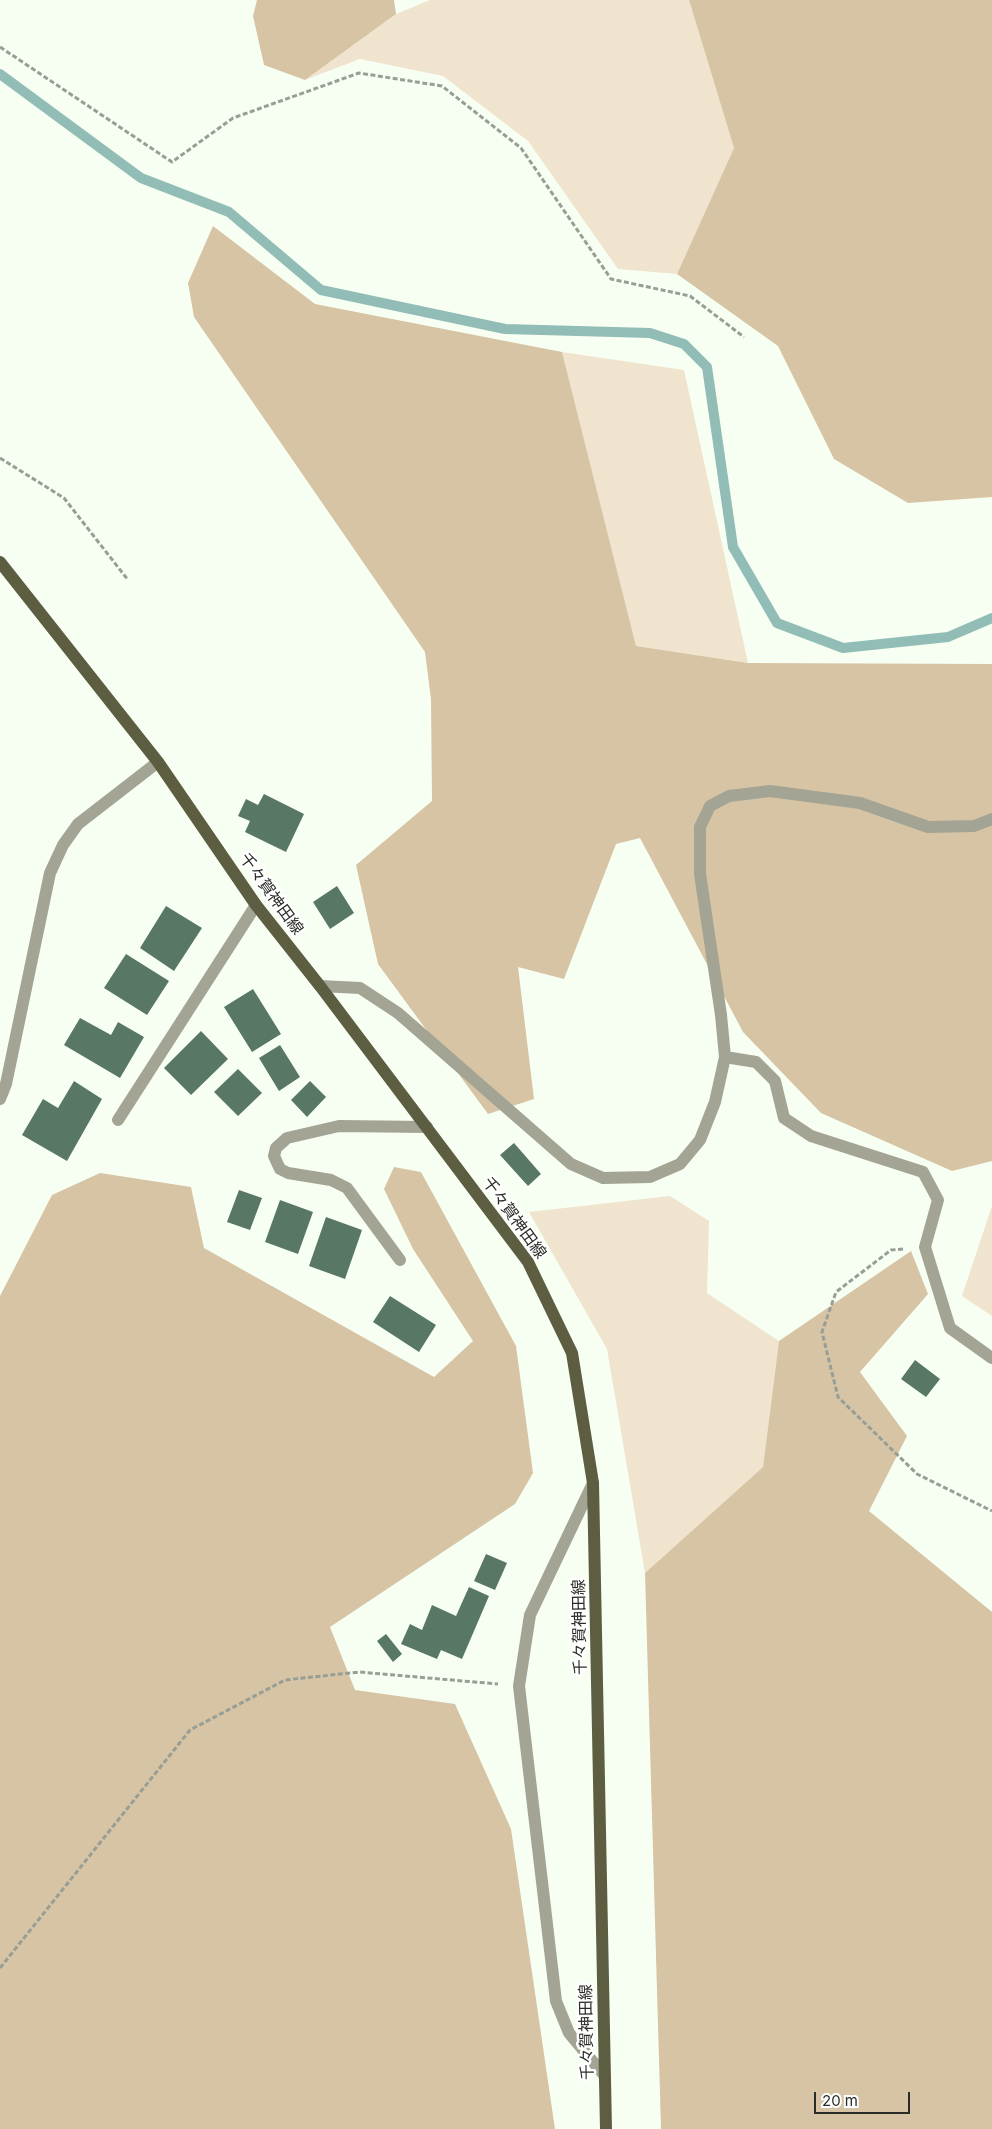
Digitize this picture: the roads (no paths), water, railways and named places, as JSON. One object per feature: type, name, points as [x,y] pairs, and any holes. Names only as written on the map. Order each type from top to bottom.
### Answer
[{"type":"main road","name":"千々賀神田線","points":[[0,562],[158,762],[256,905],[320,986],[528,1262],[572,1353],[593,1483],[606,2129]]},
{"type":"street","points":[[0,1099],[8,1074],[50,873],[63,845],[78,824],[158,762]]},
{"type":"street","points":[[320,986],[360,988],[398,1013],[571,1164],[603,1178],[650,1177],[680,1164],[700,1140],[715,1102],[724,1057],[721,1015],[700,874],[700,827],[710,806],[729,796],[770,791],[860,803],[928,827],[974,826],[992,820]]},
{"type":"street","points":[[118,1120],[256,905]]},
{"type":"street","points":[[724,1057],[756,1062],[775,1081],[784,1118],[811,1136],[923,1172],[938,1200],[925,1247],[950,1328],[992,1358]]},
{"type":"street","points":[[400,1260],[347,1188],[331,1180],[288,1173],[280,1169],[274,1156],[276,1148],[287,1138],[339,1126],[427,1128]]},
{"type":"street","points":[[593,1483],[530,1615],[519,1686],[556,2002],[569,2033],[604,2075]]},
{"type":"waterway","points":[[0,74],[141,178],[229,212],[321,290],[505,329],[650,333],[684,344],[707,367],[733,547],[777,623],[843,648],[948,637],[992,618]]}]
